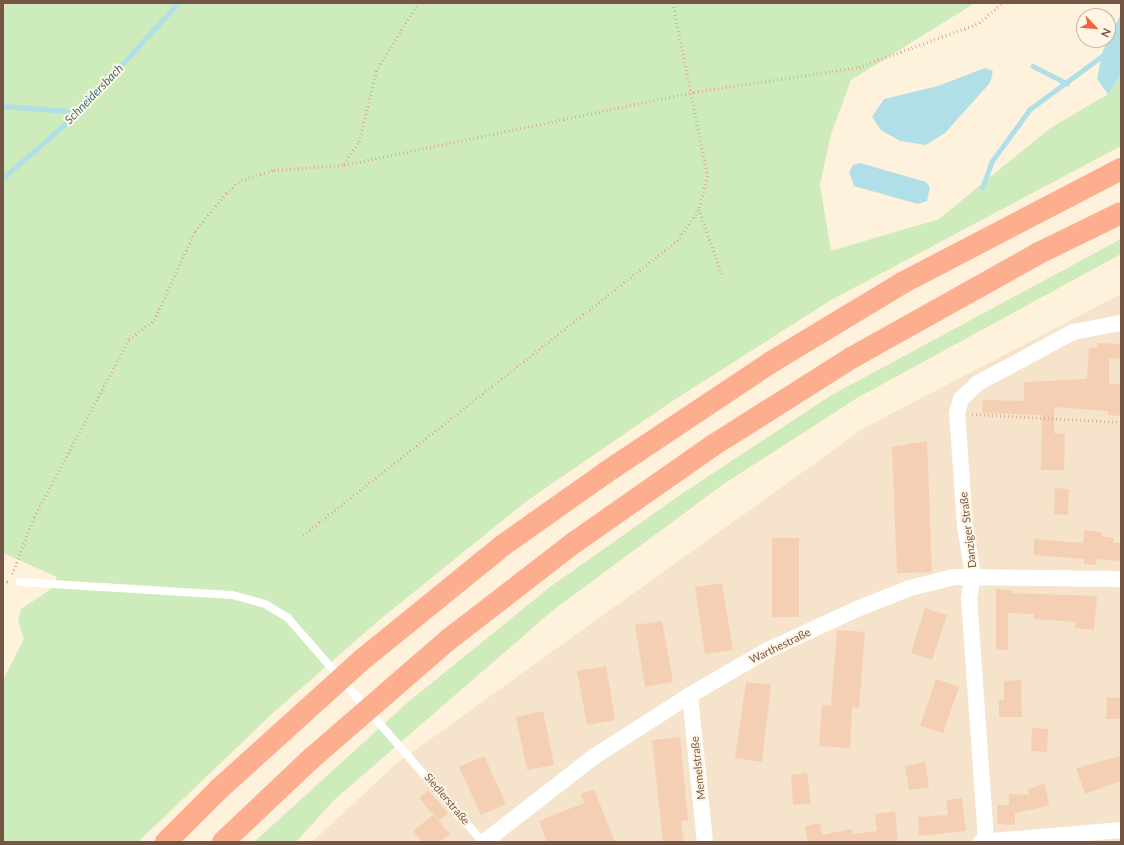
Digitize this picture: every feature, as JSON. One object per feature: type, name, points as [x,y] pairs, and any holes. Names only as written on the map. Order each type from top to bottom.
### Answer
[{"type":"highway","points":[[166,842],[219,789],[363,659],[502,546],[605,473],[773,361],[904,282],[1121,169]]},
{"type":"highway","points":[[223,842],[313,757],[448,640],[575,542],[712,446],[853,357],[1037,254],[1121,213]]},
{"type":"street","name":"Danziger Straße","points":[[984,841],[969,598],[973,575],[965,526],[958,413],[961,399],[978,383],[1073,332],[1121,323]]},
{"type":"street","name":"Warthestraße","points":[[484,842],[595,756],[690,694],[768,650],[857,609],[910,588],[973,575],[1121,579]]},
{"type":"street","name":"Memelstraße","points":[[690,694],[705,842]]},
{"type":"street","points":[[984,841],[1121,830]]},
{"type":"lane","name":"Siedlerstraße","points":[[20,582],[232,595],[265,604],[283,614],[308,639],[484,842]]},
{"type":"path","points":[[344,165],[359,142],[376,71],[418,3]]},
{"type":"path","points":[[303,535],[677,241],[699,209],[708,176],[694,92],[673,3]]},
{"type":"path","points":[[3,580],[9,582],[34,517],[129,339],[154,320],[195,231],[226,192],[241,180],[267,171],[344,165],[694,92],[859,67],[979,23],[1002,3]]},
{"type":"path","points":[[699,209],[723,277]]},
{"type":"path","points":[[958,413],[1121,422]]},
{"type":"shaded area","points":[[1121,294],[1121,842],[312,842],[397,763],[864,428]]},
{"type":"green space","points":[[3,3],[975,3],[851,80],[831,134],[820,185],[831,251],[939,219],[1049,129],[1108,94],[1121,75],[1121,146],[831,300],[674,400],[528,500],[378,621],[274,712],[138,842],[3,842],[3,680],[24,639],[18,621],[21,609],[51,589],[57,577],[3,553]]},
{"type":"green space","points":[[1121,239],[1121,254],[857,398],[725,483],[552,611],[333,801],[296,842],[254,842],[407,703],[550,587],[677,497],[830,396]]},
{"type":"water","points":[[1121,14],[1121,75],[1108,94],[1097,79],[1104,48],[1116,48],[1116,24]]},
{"type":"water","points":[[985,68],[993,71],[990,83],[945,133],[926,145],[900,141],[881,130],[872,117],[884,99],[938,86]]},
{"type":"water","points":[[860,163],[926,182],[930,187],[927,201],[918,204],[854,186],[849,172],[853,165]]},
{"type":"building","points":[[1097,343],[1121,344],[1121,359],[1109,358],[1109,384],[1121,384],[1121,416],[1108,415],[1108,411],[1054,407],[1054,433],[1065,434],[1064,470],[1041,470],[1042,415],[982,413],[983,400],[1024,401],[1024,382],[1087,379],[1089,348],[1097,348]]},
{"type":"building","points":[[927,441],[932,572],[897,573],[892,447]]},
{"type":"building","points":[[1055,488],[1069,489],[1068,515],[1054,514]]},
{"type":"building","points":[[1084,530],[1101,532],[1101,536],[1114,538],[1113,543],[1121,543],[1121,561],[1097,559],[1096,565],[1084,564],[1084,559],[1034,555],[1034,539],[1083,543]]},
{"type":"building","points":[[772,538],[799,538],[799,617],[772,617]]},
{"type":"building","points":[[722,583],[733,650],[705,654],[695,587]]},
{"type":"building","points":[[996,589],[1013,590],[1012,593],[1097,596],[1094,630],[1075,628],[1076,622],[1034,619],[1034,614],[1008,613],[1008,650],[996,650]]},
{"type":"building","points":[[925,608],[947,615],[932,660],[911,653]]},
{"type":"building","points":[[662,621],[673,682],[645,687],[635,625]]},
{"type":"building","points":[[837,630],[865,632],[859,708],[852,707],[850,748],[819,746],[822,705],[831,706]]},
{"type":"building","points":[[606,666],[615,720],[587,725],[577,671]]},
{"type":"building","points":[[936,679],[959,687],[943,733],[920,726]]},
{"type":"building","points":[[1021,680],[1022,717],[999,717],[999,700],[1004,700],[1004,681]]},
{"type":"building","points":[[746,682],[771,685],[762,762],[735,758]]},
{"type":"building","points":[[1107,697],[1121,698],[1121,719],[1106,719]]},
{"type":"building","points":[[543,711],[554,765],[527,770],[516,717]]},
{"type":"building","points":[[1032,728],[1048,729],[1047,752],[1031,751]]},
{"type":"building","points":[[680,737],[688,820],[681,821],[684,842],[663,842],[652,740]]},
{"type":"building","points":[[484,756],[506,804],[481,815],[459,767]]},
{"type":"building","points":[[1121,756],[1121,781],[1085,794],[1076,768]]},
{"type":"building","points":[[925,762],[929,787],[909,790],[905,766]]},
{"type":"building","points":[[807,773],[811,803],[793,805],[791,775]]},
{"type":"building","points":[[1045,783],[1049,806],[1015,813],[1015,825],[997,824],[997,805],[1009,805],[1009,794],[1029,795],[1028,789]]},
{"type":"building","points":[[594,789],[615,842],[547,842],[539,821],[584,803],[581,794]]},
{"type":"building","points":[[428,790],[448,813],[439,821],[419,798]]},
{"type":"building","points":[[962,798],[966,831],[919,836],[918,817],[948,815],[946,800]]},
{"type":"building","points":[[895,811],[898,842],[808,842],[805,826],[820,823],[822,835],[851,829],[852,834],[877,831],[875,814]]},
{"type":"building","points":[[433,815],[450,834],[440,842],[422,842],[413,831]]},
{"type":"waterway","name":"Schneidersbach","points":[[3,178],[79,112],[178,3]]},
{"type":"waterway","points":[[982,188],[992,161],[1030,109],[1105,54]]},
{"type":"waterway","points":[[1033,66],[1067,83]]},
{"type":"waterway","points":[[3,106],[79,112]]}]
